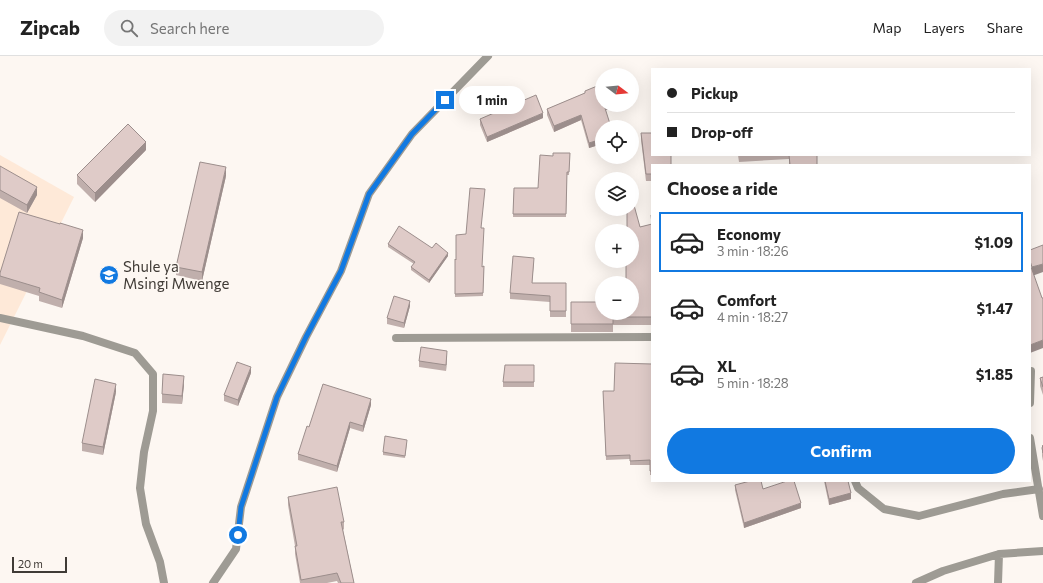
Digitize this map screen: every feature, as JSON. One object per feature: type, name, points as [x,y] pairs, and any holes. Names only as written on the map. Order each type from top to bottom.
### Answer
[{"type":"street","points":[[213,583],[236,549],[241,507],[277,397],[306,337],[341,271],[369,194],[412,134],[488,56]]},
{"type":"street","points":[[0,318],[82,336],[135,353],[153,374],[153,411],[144,452],[140,488],[146,524],[160,562],[164,583]]},
{"type":"street","points":[[396,338],[651,337]]},
{"type":"street","points":[[1031,444],[1043,516]]},
{"type":"street","points":[[855,482],[858,488],[884,509],[919,516],[1003,494],[1039,489]]},
{"type":"street","points":[[916,583],[943,572],[999,554],[1043,551]]},
{"type":"street","points":[[998,583],[999,554]]},
{"type":"shaded area","points":[[0,155],[74,197],[0,345]]},
{"type":"building","points":[[595,87],[595,112],[606,112],[609,120],[595,120],[595,141],[589,143],[581,115],[554,126],[547,109],[585,93],[585,91]]},
{"type":"building","points":[[536,95],[543,113],[487,137],[480,119]]},
{"type":"building","points":[[128,124],[146,142],[95,193],[77,175]]},
{"type":"building","points":[[641,133],[651,133],[651,156],[671,156],[671,164],[651,164],[651,174],[646,174]]},
{"type":"building","points":[[553,153],[570,153],[569,172],[567,172],[566,214],[513,214],[514,188],[538,188],[540,155],[553,156]]},
{"type":"building","points":[[789,156],[817,156],[817,164],[790,164]]},
{"type":"building","points":[[200,162],[226,167],[202,272],[176,267]]},
{"type":"building","points":[[0,166],[37,187],[27,205],[0,190]]},
{"type":"building","points":[[470,188],[485,189],[481,228],[484,228],[482,267],[484,266],[483,293],[455,294],[456,235],[466,234]]},
{"type":"building","points":[[19,212],[83,230],[62,300],[39,292],[40,288],[0,276]]},
{"type":"building","points":[[627,216],[637,216],[640,227],[651,224],[651,317],[639,317],[639,276],[626,276],[626,268],[639,268],[639,224],[627,224]]},
{"type":"building","points":[[399,226],[432,248],[436,243],[448,253],[429,280],[411,267],[415,262],[388,244]]},
{"type":"building","points":[[1043,245],[1043,264],[1032,267],[1031,250]]},
{"type":"building","points":[[513,256],[534,258],[532,283],[566,283],[566,311],[550,311],[550,296],[510,293]]},
{"type":"building","points":[[1031,267],[1043,298],[1043,340],[1031,345]]},
{"type":"building","points":[[394,296],[410,301],[404,323],[387,318]]},
{"type":"building","points":[[571,302],[595,302],[595,320],[613,320],[613,324],[571,324]]},
{"type":"building","points":[[421,347],[447,351],[446,365],[419,361]]},
{"type":"building","points":[[237,362],[251,367],[238,400],[224,395]]},
{"type":"building","points":[[615,363],[651,364],[651,471],[650,460],[630,461],[630,455],[606,456],[603,391],[614,391]]},
{"type":"building","points":[[505,365],[534,365],[534,382],[503,382]]},
{"type":"building","points":[[163,374],[184,376],[182,396],[162,394]]},
{"type":"building","points":[[1043,377],[1043,387],[1040,378]]},
{"type":"building","points":[[95,379],[116,384],[103,447],[82,443]]},
{"type":"building","points":[[323,384],[371,399],[363,426],[350,422],[337,466],[298,454],[307,426],[309,427]]},
{"type":"building","points":[[385,436],[407,440],[405,456],[383,452]]},
{"type":"building","points":[[746,482],[761,482],[763,489],[784,482],[794,482],[801,503],[744,523],[735,485]]},
{"type":"building","points":[[825,482],[848,482],[851,493],[829,499]]},
{"type":"building","points":[[337,487],[344,522],[341,522],[354,583],[341,583],[337,573],[301,580],[295,546],[297,546],[288,497]]},
{"type":"place","name":"Shule ya Msingi Mwenge","points":[[109,275]]},
{"type":"route","points":[[238,535],[241,507],[277,397],[306,337],[341,271],[369,194],[412,134],[445,100]]}]
